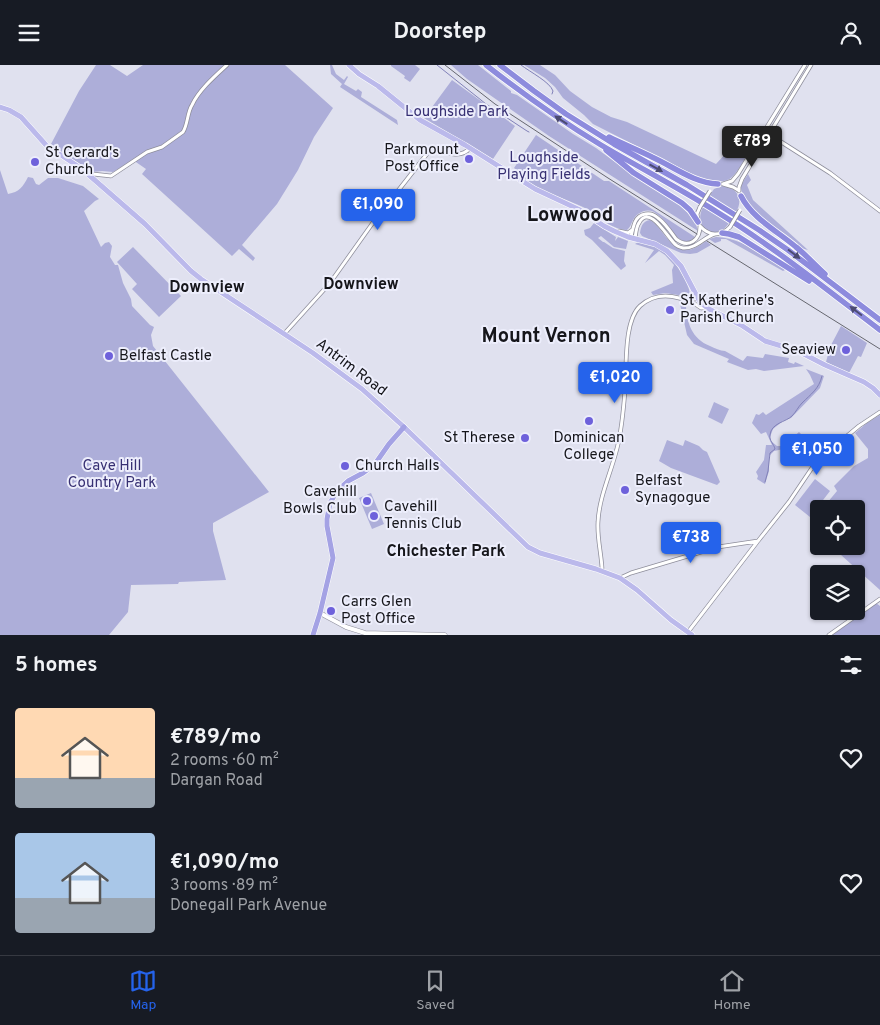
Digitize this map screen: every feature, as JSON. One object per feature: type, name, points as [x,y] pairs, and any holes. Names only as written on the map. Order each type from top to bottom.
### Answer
[{"type":"highway","points":[[486,65],[561,120],[717,212],[783,257],[880,330]]},
{"type":"highway","points":[[500,65],[550,103],[599,135],[687,185],[759,230],[880,320]]},
{"type":"highway","points":[[599,135],[609,137],[644,153],[696,180],[720,184]]},
{"type":"highway","points":[[603,146],[608,153],[634,173],[686,206],[699,224]]},
{"type":"highway","points":[[740,193],[750,210],[806,255],[832,284]]},
{"type":"highway","points":[[719,234],[729,233],[738,237],[831,293]]},
{"type":"highway","points":[[313,635],[320,613],[332,558],[327,526],[330,503],[348,481],[375,464],[404,427]]},
{"type":"main road","points":[[349,65],[358,75],[378,86],[420,119],[535,189],[580,209],[609,229],[655,244],[671,254],[681,266],[697,298],[707,308],[735,322],[765,341],[798,351],[864,382],[880,395]]},
{"type":"main road","name":"Antrim Road","points":[[0,107],[20,117],[46,145],[76,165],[145,224],[195,275],[349,378],[377,401],[528,547],[540,553],[601,570],[620,579],[690,634]]},
{"type":"main road","points":[[320,613],[346,627],[365,633],[445,635]]},
{"type":"street","points":[[90,177],[93,174],[111,176],[142,155],[162,147],[183,132],[193,103],[227,65]]},
{"type":"street","points":[[633,238],[638,217],[644,214],[652,214],[658,217],[678,241],[687,243],[693,242],[697,238],[700,230],[697,214],[700,207],[710,191],[720,184],[734,179],[805,65]]},
{"type":"street","points":[[609,229],[628,233],[643,219],[648,217],[653,219],[676,246],[684,248],[692,247],[730,227],[740,210],[742,202],[739,187],[742,179],[768,133],[811,65]]},
{"type":"street","points":[[772,127],[776,138]]},
{"type":"street","points":[[764,131],[830,173],[880,211]]},
{"type":"street","points":[[759,150],[766,143],[782,142]]},
{"type":"street","points":[[284,334],[330,283],[372,224],[430,150],[435,149],[457,154],[466,152],[470,148]]},
{"type":"street","points":[[720,184],[733,187],[740,193]]},
{"type":"street","points":[[699,224],[707,232],[719,234]]},
{"type":"street","points":[[635,228],[642,240]]},
{"type":"street","points":[[608,573],[602,563],[598,541],[598,521],[602,496],[617,450],[621,428],[630,322],[637,310],[647,301],[663,295],[678,297],[701,308],[707,308]]},
{"type":"street","points":[[689,301],[697,298]]},
{"type":"street","points":[[690,634],[756,541],[789,502],[816,462],[859,426],[880,412]]},
{"type":"street","points":[[620,579],[630,573],[714,548],[756,541]]},
{"type":"street","points":[[601,570],[602,563]]},
{"type":"street","points":[[829,635],[880,599]]},
{"type":"green space","points":[[96,65],[110,65],[127,76],[143,65],[285,65],[333,108],[314,137],[298,170],[277,204],[242,245],[255,258],[253,261],[239,249],[232,256],[142,174],[146,169],[133,160],[113,172],[92,172],[51,144],[79,91]]},
{"type":"green space","points":[[330,65],[332,65],[336,74],[344,80],[348,77],[344,84],[356,91],[358,89],[362,92],[361,97],[397,120],[398,125],[340,87],[342,84],[331,74]]},
{"type":"green space","points":[[391,65],[415,65],[420,69],[410,82]]},
{"type":"green space","points":[[451,65],[478,65],[511,91],[511,93],[517,95],[596,148],[638,179],[681,206],[695,221],[698,231],[549,136],[467,79]]},
{"type":"green space","points":[[524,65],[540,65],[555,75],[570,91],[592,107],[716,164],[739,139],[745,145],[743,150],[747,155],[730,179],[718,181],[700,178],[593,124],[563,98],[545,78]]},
{"type":"green space","name":"Loughside Park","points":[[452,80],[515,126],[493,159],[424,118]]},
{"type":"green space","name":"Loughside Playing Fields","points":[[536,135],[604,181],[609,181],[695,237],[688,242],[681,240],[662,219],[655,213],[647,210],[636,216],[627,230],[615,227],[583,207],[544,191],[526,180],[517,174],[519,172],[514,168]]},
{"type":"green space","name":"Cave Hill Country Park","points":[[0,170],[8,194],[20,189],[28,177],[33,178],[36,184],[39,185],[48,178],[58,178],[83,186],[99,199],[84,211],[101,247],[109,242],[112,246],[110,257],[115,265],[118,265],[132,306],[154,327],[151,335],[153,346],[269,492],[213,523],[213,531],[226,580],[131,585],[128,612],[109,635],[0,635]]},
{"type":"green space","points":[[748,174],[751,180],[747,185],[753,200],[808,250],[801,248],[776,229],[749,203],[743,195],[741,188]]},
{"type":"green space","points":[[722,186],[732,189],[738,195],[739,203],[736,212],[709,196],[714,189]]},
{"type":"green space","points":[[703,207],[729,223],[718,232],[707,230],[703,227],[701,221],[700,215]]},
{"type":"green space","points":[[650,220],[677,247],[687,250],[693,249],[706,241],[711,245],[697,253],[681,253],[642,236],[640,233],[642,226],[646,221]]},
{"type":"green space","points":[[594,223],[616,237],[615,241],[618,237],[628,241],[626,249],[614,247],[601,236],[598,238],[613,248],[625,251],[624,261],[626,266],[621,270],[585,235],[584,230],[590,228]]},
{"type":"green space","points":[[716,237],[735,240],[752,248],[785,270],[783,271],[726,239],[721,239],[721,241],[715,243],[709,239]]},
{"type":"green space","points":[[638,242],[660,249],[670,257],[683,276],[690,294],[685,296],[665,293],[653,295],[651,292],[673,283],[672,270],[674,265],[659,251],[645,263],[654,250],[635,244]]},
{"type":"green space","points":[[133,247],[181,296],[159,317],[132,289],[137,284],[117,262]]},
{"type":"green space","points":[[680,304],[686,304],[687,317],[691,329],[704,343],[725,351],[743,361],[747,356],[763,358],[765,354],[789,358],[788,362],[794,364],[795,362],[804,366],[764,371],[748,370],[727,362],[729,359],[694,344],[687,335]]},
{"type":"green space","name":"Seaview","points":[[841,326],[867,343],[861,357],[858,356],[849,373],[826,362],[830,347]]},
{"type":"green space","points":[[806,369],[824,376],[820,388],[791,418],[783,421],[773,429],[770,437],[771,441],[777,446],[783,446],[799,432],[802,435],[784,449],[774,451],[769,456],[769,471],[765,484],[757,479],[756,472],[764,460],[766,445],[772,445],[766,432],[761,434],[752,423],[756,414],[759,415],[763,412],[766,415],[814,384]]},
{"type":"green space","points":[[714,402],[729,409],[722,424],[708,417]]},
{"type":"green space","points":[[880,415],[880,590],[865,577],[865,565],[852,565],[841,555],[865,555],[865,500],[830,500],[837,491],[834,486],[854,466],[868,458],[868,449],[855,433]]},
{"type":"green space","points":[[667,440],[683,446],[685,440],[707,452],[720,482],[717,485],[671,468],[659,461]]},
{"type":"green space","points":[[815,479],[830,491],[823,500],[810,500],[810,517],[795,505]]},
{"type":"green space","name":"Cavehill Tennis Club","points":[[371,493],[384,524],[372,529],[359,498]]},
{"type":"green space","points":[[876,603],[880,606],[880,635],[830,635],[852,620],[865,620],[865,611]]},
{"type":"waterway","points":[[437,65],[486,104],[529,132]]},
{"type":"waterway","points":[[521,65],[548,84],[553,91],[552,94]]},
{"type":"waterway","points":[[765,482],[770,453],[775,449],[770,439],[771,431],[776,425],[792,416],[817,388],[822,376]]},
{"type":"railway","points":[[445,65],[495,104],[697,234]]},
{"type":"railway","points":[[707,241],[880,349]]},
{"type":"place","name":"Parkmount Post Office","points":[[469,159]]},
{"type":"place","name":"St Gerard's Church","points":[[35,162]]},
{"type":"place","name":"St Katherine's Parish Church","points":[[670,310]]},
{"type":"place","name":"Seaview","points":[[846,350]]},
{"type":"place","name":"Belfast Castle","points":[[109,356]]},
{"type":"place","name":"Dominican College","points":[[589,421]]},
{"type":"place","name":"St Therese","points":[[525,438]]},
{"type":"place","name":"Church Halls","points":[[345,466]]},
{"type":"place","name":"Belfast Synagogue","points":[[625,490]]},
{"type":"place","name":"Cavehill Bowls Club","points":[[367,501]]},
{"type":"place","name":"Cavehill Tennis Club","points":[[374,516]]},
{"type":"place","name":"Carrs Glen Post Office","points":[[331,611]]},
{"type":"district","name":"Lowwood","points":[[570,216]]},
{"type":"district","name":"Downview","points":[[361,285]]},
{"type":"district","name":"Downview","points":[[207,288]]},
{"type":"district","name":"Mount Vernon","points":[[546,337]]},
{"type":"district","name":"Chichester Park","points":[[446,552]]}]
